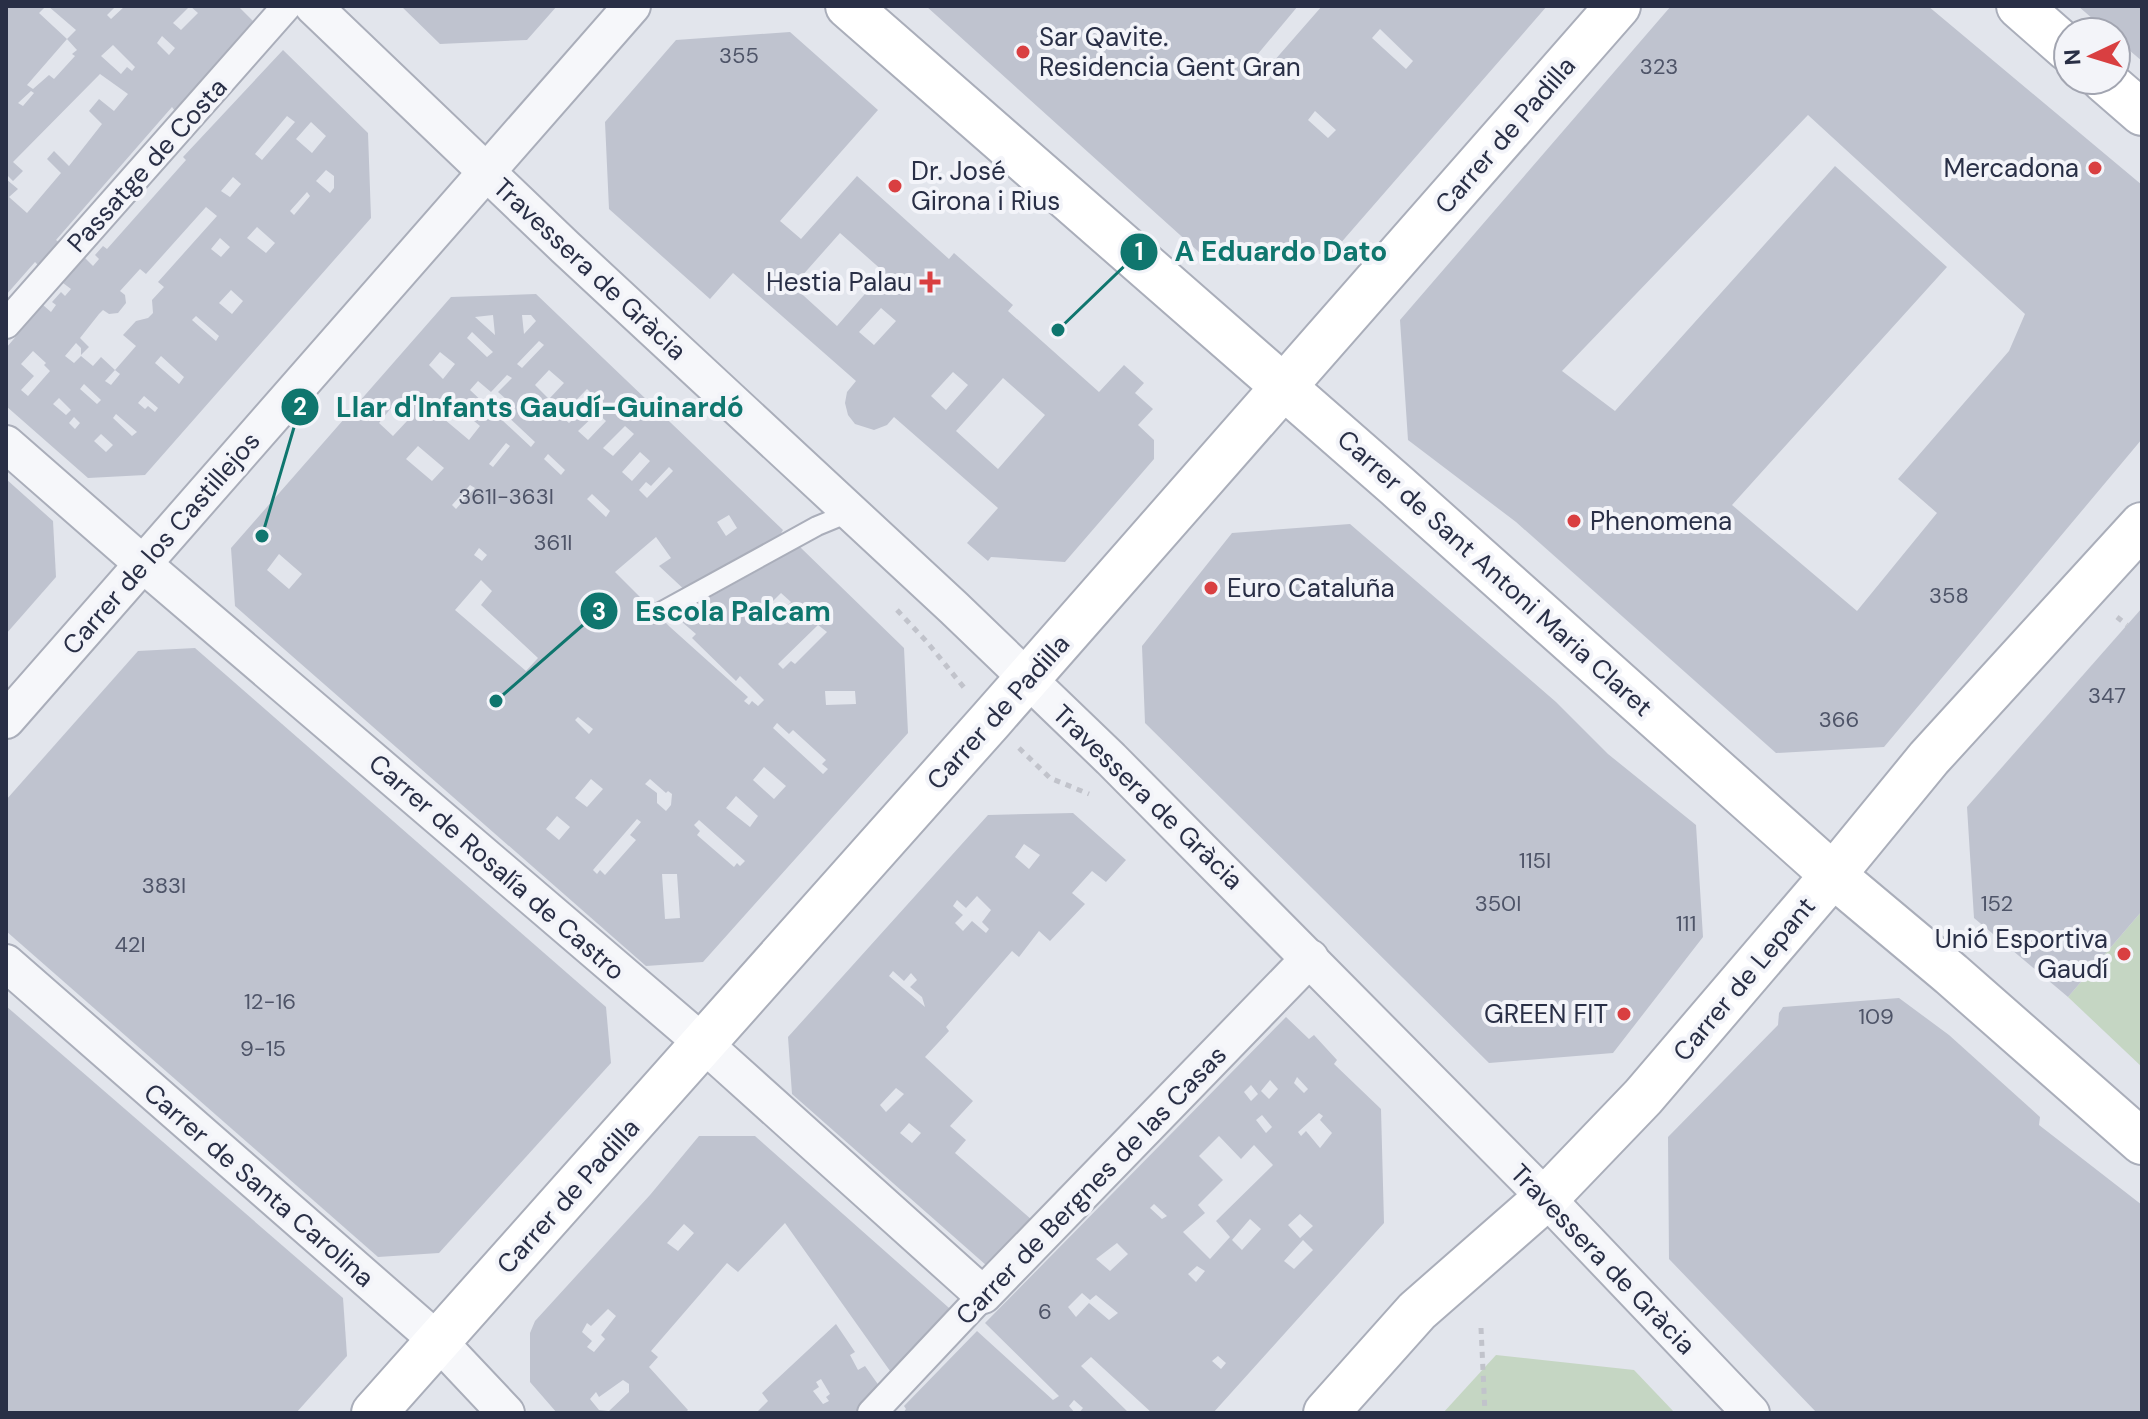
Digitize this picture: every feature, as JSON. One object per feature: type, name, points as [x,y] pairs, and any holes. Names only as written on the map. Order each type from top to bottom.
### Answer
[{"type":"main road","name":"Carrer de Sant Antoni Maria Claret","points":[[848,6],[1284,387],[1833,875],[2142,1142]]},
{"type":"main road","name":"Carrer de Padilla","points":[[374,1413],[1027,680],[1618,6]]},
{"type":"main road","points":[[2019,6],[2052,35]]},
{"type":"main road","points":[[2122,96],[2142,113]]},
{"type":"main road","name":"Carrer de Lepant","points":[[1326,1413],[1417,1311],[1546,1198],[1643,1097],[1929,758],[2142,525]]},
{"type":"street","name":"Passatge de Costa","points":[[6,324],[287,6]]},
{"type":"street","name":"Travessera de Gràcia","points":[[313,6],[1111,759],[1546,1198],[1751,1413]]},
{"type":"street","name":"Carrer de los Castillejos","points":[[6,720],[632,6]]},
{"type":"street","name":"Carrer de Rosalía de Castro","points":[[6,444],[704,1044],[983,1295]]},
{"type":"street","name":"Carrer de Bergnes de las Casas","points":[[872,1413],[1310,958]]},
{"type":"street","name":"Carrer de Santa Carolina","points":[[6,963],[439,1342],[506,1413]]},
{"type":"lane","points":[[657,614],[817,526],[851,512]]},
{"type":"path","points":[[2117,617],[2127,625]]},
{"type":"path","points":[[1481,1328],[1485,1413]]},
{"type":"green space","name":"Unió Esportiva Gaudí","points":[[2142,911],[2142,1067],[2068,997]]},
{"type":"green space","points":[[1496,1355],[1634,1370],[1675,1413],[1443,1413]]},
{"type":"building","points":[[6,6],[46,6],[39,13],[67,39],[76,30],[48,6],[116,6],[107,15],[111,19],[125,6],[190,6],[238,6],[253,21],[175,111],[172,107],[56,240],[65,247],[44,271],[35,262],[6,295],[6,179],[18,189],[9,197],[27,213],[61,173],[47,159],[54,151],[69,166],[102,124],[89,111],[99,99],[114,111],[128,94],[100,74],[13,162],[23,171],[13,181],[6,174]],"holes":[[[190,6],[198,13],[181,30],[173,23]],[[162,36],[175,48],[169,55],[157,43]],[[67,39],[77,50],[54,79],[49,75],[33,89],[27,85]],[[113,45],[135,67],[132,71],[127,67],[121,74],[101,56]],[[31,91],[34,93],[23,106],[18,103]]]},
{"type":"building","points":[[401,6],[557,6],[527,40],[440,44]]},
{"type":"building","points":[[926,6],[1298,6],[1247,67],[1260,77],[1322,6],[1547,6],[1332,253],[1210,262]],"holes":[[[1380,29],[1413,61],[1406,69],[1372,38]],[[1315,111],[1336,130],[1328,138],[1308,120]]]},
{"type":"building","points":[[1671,6],[1928,6],[2142,185],[2142,439],[1884,747],[1776,753],[1516,522],[1408,440],[1400,320]],"holes":[[[1808,115],[2025,314],[2009,351],[1898,479],[1937,513],[1857,611],[1732,505],[1947,267],[1835,166],[1615,411],[1562,371]]]},
{"type":"building","points":[[2078,6],[2142,6],[2142,61],[2132,53],[2132,16],[2090,16]]},
{"type":"building","points":[[790,32],[878,110],[780,221],[801,239],[857,176],[949,259],[954,253],[1013,305],[1008,311],[1099,392],[1124,365],[1144,383],[1135,393],[1153,409],[1138,425],[1154,440],[1154,459],[1065,562],[991,557],[988,561],[967,543],[998,508],[894,417],[887,425],[874,430],[855,424],[848,415],[845,403],[847,392],[856,381],[733,273],[710,299],[609,209],[605,122],[676,40]],"holes":[[[840,233],[884,272],[837,326],[793,286]],[[881,308],[896,321],[874,345],[859,332]],[[953,372],[968,385],[946,410],[931,396]],[[1003,378],[1045,415],[998,469],[956,431]]]},
{"type":"building","points":[[283,50],[368,133],[371,218],[145,475],[88,478],[6,406],[6,348],[43,305],[51,312],[56,305],[52,302],[61,292],[65,296],[71,289],[63,283],[85,258],[93,266],[99,259],[95,255],[103,246],[107,249],[186,160],[183,157]],"holes":[[[287,116],[295,122],[262,160],[255,154]],[[311,122],[326,136],[312,153],[296,139]],[[326,170],[334,176],[334,188],[330,193],[316,181]],[[233,177],[241,184],[230,197],[221,191]],[[307,192],[310,196],[294,215],[290,211]],[[206,207],[217,216],[158,282],[164,287],[152,300],[153,313],[136,321],[123,335],[136,346],[115,370],[101,357],[93,366],[81,356],[74,363],[65,356],[76,343],[81,348],[81,355],[89,347],[80,338],[99,314],[103,310],[109,314],[118,313],[126,303],[125,295],[120,291],[140,269],[146,274]],[[257,227],[275,243],[266,253],[247,238]],[[220,238],[230,247],[221,257],[211,249]],[[231,290],[243,301],[232,314],[219,303]],[[196,316],[219,336],[216,341],[192,320]],[[33,351],[50,371],[28,396],[21,390],[34,376],[21,364]],[[161,356],[184,377],[179,384],[155,363]],[[115,370],[120,374],[111,385],[105,381]],[[84,384],[101,400],[97,404],[80,389]],[[144,396],[158,408],[155,412],[148,406],[145,409],[138,403]],[[59,398],[71,410],[66,415],[53,404]],[[116,414],[137,432],[132,436],[113,418]],[[74,417],[80,423],[75,429],[69,423]],[[101,434],[113,445],[106,452],[94,441]]]},
{"type":"building","points":[[536,294],[783,530],[779,537],[688,593],[659,566],[671,558],[656,537],[615,572],[670,627],[748,697],[744,701],[749,705],[752,701],[758,706],[764,700],[740,676],[736,681],[692,638],[696,634],[682,622],[699,603],[800,547],[904,648],[908,733],[703,962],[646,966],[235,606],[231,548],[451,297]],"holes":[[[493,315],[495,335],[475,317]],[[522,315],[531,315],[536,321],[524,334]],[[472,332],[493,352],[487,357],[467,338]],[[539,341],[544,345],[522,368],[517,364]],[[440,352],[455,364],[443,379],[429,365]],[[549,370],[564,383],[549,399],[535,385]],[[507,375],[512,378],[498,392],[514,406],[505,414],[535,442],[531,447],[470,390],[478,381],[491,392]],[[587,389],[591,393],[573,412],[578,415],[569,423],[561,416]],[[456,406],[480,426],[469,440],[444,419]],[[391,408],[407,421],[393,436],[379,423]],[[597,413],[606,421],[588,440],[578,431]],[[625,426],[634,434],[613,456],[603,448]],[[506,443],[510,446],[493,467],[489,464]],[[418,446],[444,468],[432,481],[406,459]],[[640,452],[650,461],[632,481],[622,472]],[[548,454],[565,470],[561,475],[544,459]],[[669,467],[673,471],[647,498],[639,490],[646,482],[651,486]],[[470,485],[475,488],[456,509],[452,505]],[[592,494],[610,511],[606,517],[587,499]],[[729,515],[737,528],[726,536],[717,522]],[[479,548],[487,555],[482,561],[474,555]],[[279,554],[302,574],[289,589],[267,570]],[[481,580],[492,591],[481,605],[538,658],[526,671],[455,610]],[[781,593],[791,602],[771,623],[761,613]],[[818,625],[827,632],[795,664],[791,661],[783,669],[778,664]],[[825,691],[855,691],[856,704],[826,705]],[[578,717],[593,729],[589,734],[575,720]],[[777,723],[789,734],[793,730],[826,760],[822,764],[828,769],[823,774],[773,728]],[[764,767],[786,786],[774,799],[753,780]],[[591,779],[603,789],[587,807],[575,798]],[[650,779],[666,793],[672,794],[671,805],[666,811],[657,803],[657,793],[645,784]],[[736,796],[758,816],[750,827],[726,808]],[[557,816],[570,827],[559,840],[546,829]],[[637,819],[641,822],[630,835],[636,840],[605,875],[600,870],[597,874],[593,870]],[[699,820],[745,861],[734,867],[697,835],[700,831],[694,825]],[[662,874],[677,874],[680,918],[665,919]]]},
{"type":"building","points":[[6,479],[53,521],[56,577],[6,634]]},
{"type":"building","points":[[1350,524],[1556,702],[1608,754],[1696,825],[1703,937],[1613,1053],[1489,1063],[1145,723],[1142,646],[1232,533]]},
{"type":"building","points":[[2142,608],[2142,911],[2068,997],[1974,918],[1967,807]]},
{"type":"building","points":[[195,648],[606,1007],[611,1063],[439,1253],[378,1257],[6,931],[6,800],[138,651]]},
{"type":"building","points":[[1073,813],[1126,860],[1106,882],[1092,871],[1072,893],[1085,904],[1050,941],[1039,931],[1019,957],[1012,951],[946,1027],[949,1031],[925,1057],[973,1101],[950,1126],[966,1140],[955,1153],[1040,1227],[995,1273],[792,1094],[788,1037],[988,815]],"holes":[[[1024,844],[1040,855],[1029,869],[1015,857]],[[977,896],[991,910],[982,922],[989,929],[986,933],[972,921],[963,931],[955,923],[963,915],[953,906],[957,900],[966,908]],[[893,971],[904,981],[911,973],[917,980],[910,987],[922,997],[925,1007],[889,976]],[[896,1088],[904,1094],[886,1112],[880,1105]],[[909,1123],[921,1133],[912,1143],[900,1133]]]},
{"type":"building","points":[[1899,998],[1949,1035],[2040,1117],[2039,1125],[2142,1205],[2142,1413],[1817,1413],[1669,1259],[1668,1137],[1778,1025],[1783,1007]]},
{"type":"building","points":[[6,1006],[343,1298],[347,1356],[296,1413],[6,1413]]},
{"type":"building","points":[[1286,1017],[1309,1039],[1314,1035],[1337,1060],[1334,1064],[1381,1109],[1384,1223],[1213,1413],[1152,1413],[1091,1357],[1081,1366],[1129,1413],[1079,1413],[1083,1408],[1074,1400],[1069,1406],[1075,1413],[903,1413],[906,1409],[904,1406],[977,1331],[1053,1400],[1059,1396],[985,1323]],"holes":[[[1297,1077],[1308,1089],[1304,1093],[1294,1083]],[[1270,1080],[1278,1089],[1269,1099],[1261,1091]],[[1251,1085],[1258,1094],[1251,1101],[1244,1092]],[[1319,1113],[1323,1116],[1320,1120],[1332,1133],[1320,1148],[1306,1131],[1301,1136],[1298,1132]],[[1262,1115],[1272,1127],[1266,1133],[1256,1120]],[[1219,1136],[1241,1159],[1254,1145],[1273,1165],[1216,1221],[1230,1237],[1210,1259],[1183,1232],[1205,1213],[1198,1205],[1223,1180],[1199,1156]],[[1154,1204],[1167,1216],[1162,1219],[1150,1208]],[[1300,1214],[1313,1226],[1300,1238],[1288,1225]],[[1250,1219],[1261,1229],[1242,1250],[1232,1240]],[[1303,1240],[1313,1250],[1294,1269],[1284,1261]],[[1117,1243],[1128,1254],[1110,1271],[1096,1259]],[[1197,1266],[1205,1271],[1196,1282],[1188,1274]],[[1082,1293],[1090,1300],[1096,1295],[1118,1313],[1109,1320],[1089,1303],[1076,1317],[1068,1307]],[[1218,1356],[1226,1363],[1221,1369],[1212,1361]]]},
{"type":"building","points":[[699,1136],[755,1136],[957,1315],[895,1378],[785,1223],[738,1272],[727,1263],[651,1351],[658,1357],[649,1367],[688,1410],[685,1413],[557,1413],[530,1382],[530,1333],[535,1321],[650,1195]],"holes":[[[684,1224],[694,1233],[678,1251],[667,1243]],[[608,1309],[616,1316],[601,1335],[605,1339],[594,1352],[587,1347],[592,1341],[582,1332],[587,1323],[591,1326]],[[623,1380],[629,1384],[629,1392],[609,1411],[599,1410],[590,1399],[596,1392],[599,1397]]]},
{"type":"building","points":[[836,1324],[855,1352],[850,1355],[858,1370],[865,1366],[882,1390],[860,1413],[756,1413],[768,1401],[762,1393]],"holes":[[[821,1379],[830,1394],[826,1397],[829,1401],[823,1404],[813,1391],[819,1387],[816,1382]]]},
{"type":"place","name":"Sar Qavite. Residencia Gent Gran","points":[[1023,52]]},
{"type":"place","name":"Mercadona","points":[[2095,168]]},
{"type":"place","name":"Dr. José Girona i Rius","points":[[895,186]]},
{"type":"place","name":"Hestia Palau","points":[[930,282]]},
{"type":"place","name":"A Eduardo Dato","points":[[1058,330]]},
{"type":"place","name":"Phenomena","points":[[1574,521]]},
{"type":"place","name":"Llar d'Infants Gaudí-Guinardó","points":[[262,536]]},
{"type":"place","name":"Euro Cataluña","points":[[1211,588]]},
{"type":"place","name":"Escola Palcam","points":[[496,701]]},
{"type":"place","name":"Unió Esportiva Gaudí","points":[[2124,954]]},
{"type":"place","name":"GREEN FIT","points":[[1624,1014]]}]
